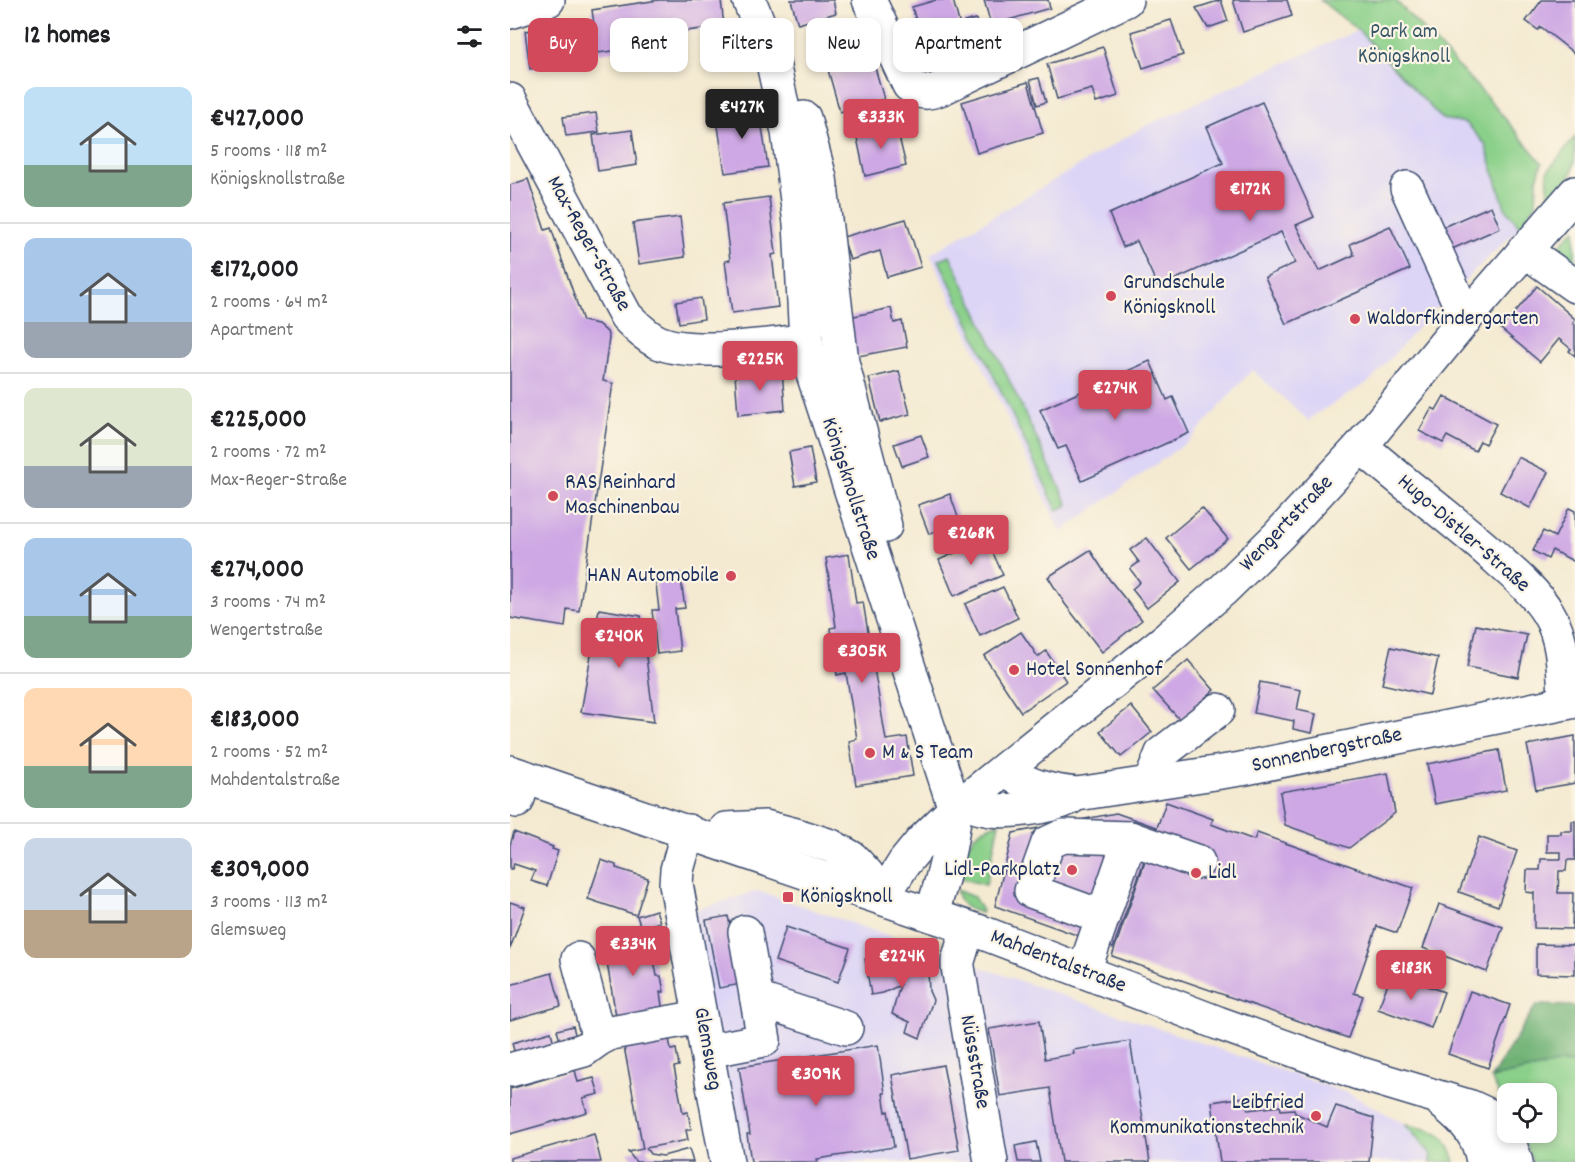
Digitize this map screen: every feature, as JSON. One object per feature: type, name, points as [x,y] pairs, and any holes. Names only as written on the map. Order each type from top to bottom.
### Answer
[{"type":"street","points":[[510,12],[548,0]]},
{"type":"street","name":"Königsknollstraße","points":[[749,0],[756,18]]},
{"type":"street","points":[[868,0],[909,85],[918,92],[928,93],[1126,0]]},
{"type":"street","name":"Königsknollstraße","points":[[775,72],[788,132],[798,211],[806,341],[813,374],[963,803]]},
{"type":"street","name":"Königsknollstraße","points":[[785,72],[796,86],[820,178],[842,362],[878,505],[963,768],[963,803]]},
{"type":"street","name":"Max-Reger-Straße","points":[[510,100],[626,316],[643,334],[659,342],[682,348],[723,348],[806,341]]},
{"type":"street","points":[[1407,188],[1466,318]]},
{"type":"street","name":"Wengertstraße","points":[[873,895],[922,841],[963,803],[1169,637],[1224,589],[1307,506],[1361,446],[1466,318],[1575,194]]},
{"type":"street","points":[[1524,250],[1575,286]]},
{"type":"street","name":"Hugo-Distler-Straße","points":[[1361,446],[1481,544],[1529,588],[1549,614],[1558,635],[1570,701]]},
{"type":"street","name":"Sonnenbergstraße","points":[[1004,771],[1036,787],[1077,794],[1241,769],[1570,701]]},
{"type":"street","points":[[1151,781],[1162,753],[1218,710]]},
{"type":"street","name":"Mahdentalstraße","points":[[517,783],[688,831],[968,928],[1218,1023],[1358,1073],[1471,1107],[1497,1119],[1505,1130],[1516,1162]]},
{"type":"street","name":"Sonnenbergstraße","points":[[963,803],[988,810],[1016,810],[1066,800],[1077,794]]},
{"type":"street","points":[[931,915],[944,878],[963,803]]},
{"type":"street","points":[[721,843],[726,829],[765,826],[831,846],[852,858],[867,874],[873,895]]},
{"type":"street","name":"Glemsweg","points":[[688,831],[677,870],[676,884],[727,1162]]},
{"type":"street","points":[[1103,916],[1031,891],[1048,843],[1062,836],[1130,838],[1198,862]]},
{"type":"street","points":[[1084,971],[1130,838]]},
{"type":"street","name":"Nüssstraße","points":[[968,928],[958,967],[992,1162]]},
{"type":"street","points":[[707,1051],[764,1041],[745,932]]},
{"type":"street","points":[[578,959],[599,1039]]},
{"type":"street","points":[[757,999],[846,1028]]},
{"type":"street","points":[[510,1070],[584,1050],[599,1039],[611,1034],[700,1017]]},
{"type":"street","name":"Mahdentalstraße","points":[[1435,1096],[1464,1120],[1471,1129],[1481,1148],[1483,1162]]},
{"type":"shaded area","name":"Grundschule Königsknoll","points":[[1358,30],[1442,119],[1466,123],[1486,144],[1505,208],[1520,227],[1430,314],[1370,381],[1313,416],[1309,421],[1252,370],[1190,440],[1061,532],[930,254],[1145,126]]},
{"type":"shaded area","points":[[758,891],[1350,1094],[1405,1124],[1431,1154],[1430,1162],[697,1162],[735,1152],[692,911]]},
{"type":"green space","name":"Park am Königsknoll","points":[[1320,0],[1395,0],[1488,98],[1542,163],[1537,179],[1536,204],[1520,227],[1505,208],[1485,144],[1466,123],[1442,119],[1358,30]]},
{"type":"green space","points":[[1575,137],[1572,173],[1564,185],[1549,199],[1547,172]]},
{"type":"green space","points":[[1575,229],[1575,275],[1550,256]]},
{"type":"green space","points":[[950,255],[1068,505],[1057,510],[939,260]]},
{"type":"green space","points":[[999,823],[986,885],[959,878],[963,859],[974,836],[988,826]]},
{"type":"green space","points":[[956,890],[974,897],[981,913],[964,906]]},
{"type":"green space","points":[[1536,1005],[1575,1006],[1575,1064],[1561,1063],[1491,1078]]},
{"type":"green space","points":[[1561,1063],[1575,1064],[1575,1162],[1533,1162],[1524,1143],[1557,1143],[1557,1083],[1497,1083],[1497,1090],[1491,1078]]},
{"type":"green space","points":[[1406,1125],[1438,1134],[1447,1144],[1455,1162],[1430,1162],[1431,1154]]},
{"type":"building","points":[[659,0],[721,0],[723,18],[700,18],[700,29],[688,31],[688,18],[610,18],[610,51],[598,53],[598,18],[593,18],[592,10]]},
{"type":"building","points":[[791,0],[833,0],[836,13],[819,18],[806,18],[806,22],[798,24]]},
{"type":"building","points":[[936,0],[953,0],[958,18],[915,18],[912,7]]},
{"type":"building","points":[[984,0],[1048,0],[1050,8],[1015,18],[989,18]]},
{"type":"building","points":[[1221,0],[1228,21],[1208,28],[1196,8]]},
{"type":"building","points":[[1233,0],[1287,0],[1292,16],[1243,32]]},
{"type":"building","points":[[1542,0],[1575,0],[1575,54],[1541,27],[1538,30],[1526,21]]},
{"type":"building","points":[[1171,20],[1183,55],[1143,68],[1131,32]]},
{"type":"building","points":[[525,31],[528,31],[528,54]]},
{"type":"building","points":[[1103,47],[1118,96],[1096,103],[1092,89],[1057,99],[1047,64]]},
{"type":"building","points":[[829,72],[876,72],[884,99],[840,112]]},
{"type":"building","points":[[1039,78],[1046,102],[1037,105],[1030,80]]},
{"type":"building","points":[[1028,82],[1043,133],[977,153],[962,102]]},
{"type":"building","points":[[1262,102],[1314,217],[1296,225],[1319,271],[1354,255],[1350,244],[1390,226],[1410,269],[1286,324],[1265,277],[1295,263],[1281,232],[1158,287],[1137,241],[1123,247],[1109,214],[1223,163],[1207,127]]},
{"type":"building","points":[[759,107],[768,167],[725,173],[716,113]]},
{"type":"building","points":[[596,113],[599,132],[566,136],[563,117]]},
{"type":"building","points":[[896,124],[906,166],[865,176],[856,133]]},
{"type":"building","points":[[632,130],[637,165],[598,171],[593,135]]},
{"type":"building","name":"RAS Reinhard Maschinenbau","points":[[528,179],[545,230],[551,228],[583,321],[598,324],[607,332],[609,338],[603,381],[613,383],[579,611],[567,609],[565,627],[510,618],[510,185]]},
{"type":"building","points":[[769,197],[776,254],[772,255],[778,307],[732,313],[725,261],[730,260],[723,203]]},
{"type":"building","points":[[1491,206],[1500,228],[1452,249],[1443,227]]},
{"type":"building","points":[[680,217],[685,257],[639,264],[633,223]]},
{"type":"building","points":[[906,219],[921,267],[887,277],[880,251],[850,260],[843,237]]},
{"type":"building","points":[[1537,286],[1575,319],[1573,323],[1575,325],[1575,356],[1569,351],[1571,349],[1559,339],[1540,362],[1501,329]]},
{"type":"building","points":[[701,298],[704,319],[679,323],[676,302]]},
{"type":"building","points":[[891,308],[894,323],[902,321],[907,347],[853,357],[845,318]]},
{"type":"building","points":[[1150,361],[1167,400],[1173,397],[1189,433],[1082,481],[1066,446],[1058,449],[1040,410]]},
{"type":"building","points":[[782,369],[785,410],[738,415],[735,374]]},
{"type":"building","points":[[899,371],[910,414],[880,422],[869,378]]},
{"type":"building","points":[[1444,396],[1496,424],[1485,444],[1480,441],[1475,451],[1447,436],[1443,443],[1419,431],[1432,408],[1436,410]]},
{"type":"building","points":[[921,435],[929,457],[902,466],[894,444]]},
{"type":"building","points":[[810,448],[816,482],[795,486],[789,452]]},
{"type":"building","points":[[1518,457],[1548,472],[1530,508],[1500,492]]},
{"type":"building","points":[[950,494],[960,523],[929,534],[918,505]]},
{"type":"building","points":[[1202,508],[1228,539],[1191,569],[1166,538]]},
{"type":"building","points":[[1569,508],[1575,511],[1575,562],[1552,550],[1548,559],[1533,551],[1543,531],[1555,537]]},
{"type":"building","points":[[984,533],[1003,575],[954,596],[939,560],[964,549],[961,543]]},
{"type":"building","points":[[1147,538],[1180,582],[1147,608],[1132,589],[1140,582],[1130,569],[1139,562],[1130,550]]},
{"type":"building","points":[[1090,550],[1109,579],[1142,620],[1102,652],[1065,604],[1048,577]]},
{"type":"building","points":[[849,554],[856,603],[863,602],[886,740],[907,737],[913,776],[856,785],[849,741],[857,739],[846,673],[837,675],[830,628],[836,627],[826,558]]},
{"type":"building","points":[[680,573],[685,608],[675,609],[680,651],[657,654],[652,610],[659,610],[655,576]]},
{"type":"building","points":[[1003,587],[1018,618],[980,636],[965,604]]},
{"type":"building","points":[[599,609],[641,616],[654,722],[581,712]]},
{"type":"building","points":[[1476,625],[1527,635],[1518,677],[1467,667]]},
{"type":"building","points":[[1021,632],[1038,657],[1046,651],[1066,681],[1021,712],[984,656]]},
{"type":"building","points":[[1391,647],[1438,658],[1430,695],[1382,684]]},
{"type":"building","points":[[1188,660],[1214,690],[1180,720],[1153,690]]},
{"type":"building","points":[[1260,682],[1301,690],[1297,710],[1316,714],[1312,733],[1293,729],[1294,721],[1254,713]]},
{"type":"building","points":[[1131,706],[1152,732],[1121,757],[1100,731]]},
{"type":"building","points":[[1575,736],[1575,783],[1536,790],[1527,745]]},
{"type":"building","points":[[1499,750],[1506,790],[1435,804],[1427,764]]},
{"type":"building","points":[[1388,773],[1395,813],[1349,848],[1285,825],[1280,792]]},
{"type":"building","points":[[1166,802],[1213,819],[1211,824],[1254,840],[1257,833],[1413,888],[1397,933],[1377,926],[1354,993],[1363,996],[1348,1038],[1112,956]]},
{"type":"building","name":"Lidl-Parkplatz","points":[[1116,813],[1156,827],[1113,948],[995,906],[1013,833]]},
{"type":"building","points":[[1572,821],[1575,821],[1575,860],[1567,860],[1566,871],[1559,871],[1558,893],[1573,893],[1572,929],[1534,928],[1534,893],[1526,892],[1527,870],[1540,870],[1541,859],[1561,859],[1561,852],[1547,852],[1547,834],[1572,831]]},
{"type":"building","points":[[514,832],[558,851],[547,886],[531,881],[535,871],[514,864],[510,869],[510,845]]},
{"type":"building","points":[[1479,837],[1517,851],[1498,906],[1459,892]]},
{"type":"building","points":[[601,860],[616,865],[616,868],[648,878],[636,915],[588,899]]},
{"type":"building","points":[[510,902],[525,907],[510,949]]},
{"type":"building","points":[[1439,904],[1503,927],[1487,972],[1423,948]]},
{"type":"building","points":[[656,910],[660,922],[641,928],[637,916]]},
{"type":"building","points":[[728,916],[742,984],[719,988],[706,920]]},
{"type":"building","points":[[786,927],[850,948],[838,982],[775,961]]},
{"type":"building","points":[[648,930],[650,944],[620,949],[612,956],[652,949],[657,976],[661,976],[664,992],[660,992],[663,1013],[617,1022],[606,957],[592,960],[604,941],[614,936]]},
{"type":"building","points":[[1536,944],[1575,945],[1575,975],[1536,974]]},
{"type":"building","points":[[880,953],[928,971],[929,991],[933,1000],[920,1038],[907,1032],[910,1022],[892,1014],[900,985],[883,993],[871,995],[865,959],[877,957],[878,962]]},
{"type":"building","points":[[552,973],[561,1006],[510,1020],[510,985]]},
{"type":"building","points":[[1392,973],[1444,992],[1431,1028],[1378,1009]]},
{"type":"building","points":[[1470,991],[1510,1005],[1488,1068],[1448,1054]]},
{"type":"building","points":[[1039,1021],[1045,1059],[1074,1054],[1073,1050],[1130,1041],[1150,1162],[1061,1162],[1050,1088],[1000,1096],[989,1029]]},
{"type":"building","points":[[573,1026],[577,1042],[561,1045],[557,1030]]},
{"type":"building","points":[[551,1032],[555,1047],[516,1058],[512,1043]]},
{"type":"building","points":[[668,1033],[671,1050],[676,1049],[679,1066],[674,1067],[683,1113],[688,1112],[691,1129],[686,1130],[688,1140],[646,1148],[650,1154],[663,1156],[689,1149],[693,1162],[636,1162],[628,1152],[643,1149],[623,1041]]},
{"type":"building","points":[[878,1045],[885,1093],[883,1093],[894,1147],[817,1159],[818,1162],[751,1162],[747,1134],[750,1134],[739,1067]]},
{"type":"building","points":[[943,1065],[959,1150],[907,1159],[892,1075]]},
{"type":"building","points":[[575,1070],[578,1082],[594,1078],[599,1094],[583,1098],[587,1112],[510,1134],[510,1089]]},
{"type":"building","points":[[1245,1097],[1248,1110],[1280,1106],[1281,1110],[1294,1109],[1295,1113],[1327,1127],[1336,1106],[1374,1118],[1369,1162],[1220,1162],[1212,1102]]},
{"type":"building","points":[[594,1134],[601,1162],[510,1162],[510,1158]]},
{"type":"building","points":[[1036,1142],[1040,1162],[1018,1162],[1015,1146]]},
{"type":"place","name":"Grundschule Königsknoll","points":[[1111,296]]},
{"type":"place","name":"Waldorfkindergarten","points":[[1355,319]]},
{"type":"place","name":"RAS Reinhard Maschinenbau","points":[[553,496]]},
{"type":"place","name":"HAN Automobile","points":[[731,576]]},
{"type":"place","name":"Hotel Sonnenhof","points":[[1014,670]]},
{"type":"place","name":"M & S Team","points":[[870,753]]},
{"type":"place","name":"Lidl-Parkplatz","points":[[1072,870]]},
{"type":"place","name":"Lidl","points":[[1196,873]]},
{"type":"place","name":"Königsknoll","points":[[788,897]]},
{"type":"place","name":"Leibfried Kommunikationstechnik","points":[[1316,1116]]}]
